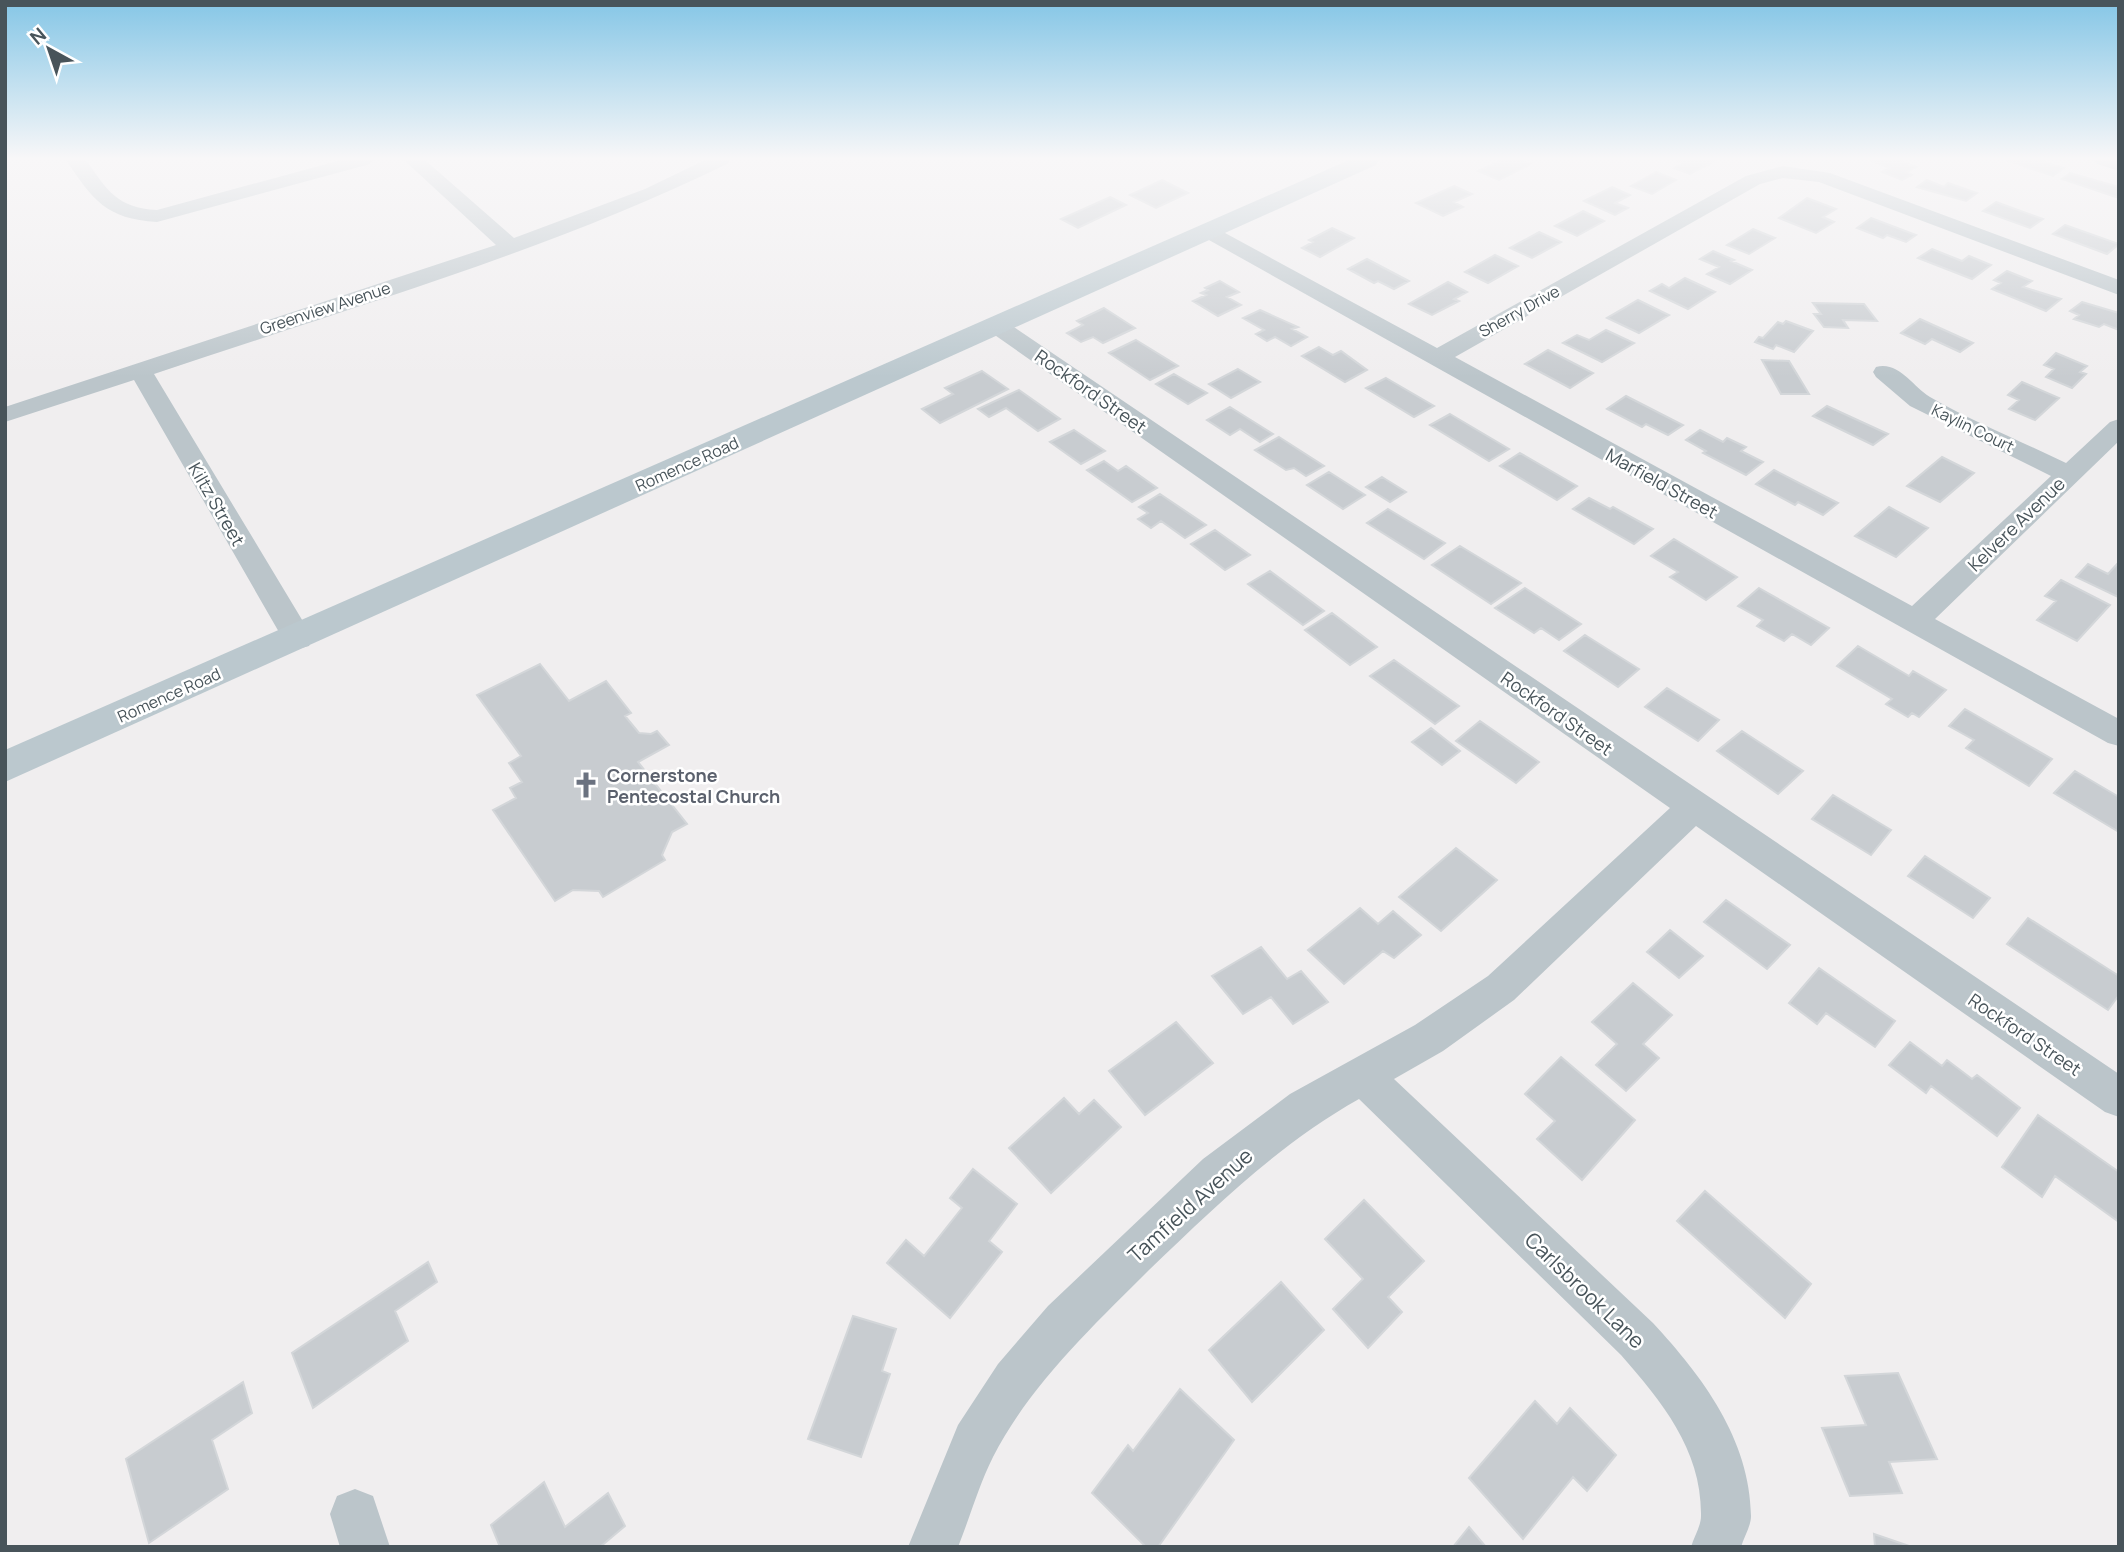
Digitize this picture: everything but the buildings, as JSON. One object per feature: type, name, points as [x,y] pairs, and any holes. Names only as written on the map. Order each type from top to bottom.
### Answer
[{"type":"street","points":[[495,232],[511,247]]},
{"type":"street","name":"Greenview Avenue","points":[[5,415],[549,232]]},
{"type":"street","name":"Romence Road","points":[[5,767],[1204,232]]},
{"type":"street","name":"Marfield Street","points":[[1210,232],[2119,734]]},
{"type":"street","name":"Sherry Drive","points":[[1436,358],[1660,232]]},
{"type":"street","name":"Sherry Drive","points":[[1970,232],[2119,288]]},
{"type":"street","name":"Rockford Street","points":[[997,326],[2119,1098]]},
{"type":"street","name":"Kiltz Street","points":[[139,369],[298,638]]},
{"type":"street","name":"Kaylin Court","points":[[1885,372],[1919,401],[2068,474]]},
{"type":"street","name":"Kelvere Avenue","points":[[1914,621],[2119,427]]},
{"type":"street","name":"Tamfield Avenue","points":[[933,1547],[975,1442],[1015,1381],[1064,1322],[1218,1174],[1304,1108],[1429,1038],[1501,988],[1694,807]]},
{"type":"street","name":"Carlsbrook Lane","points":[[1363,1076],[1637,1339],[1674,1380],[1707,1431],[1720,1474],[1726,1518],[1716,1547]]},
{"type":"place","name":"Cornerstone Pentecostal Church","points":[[586,785]]}]
